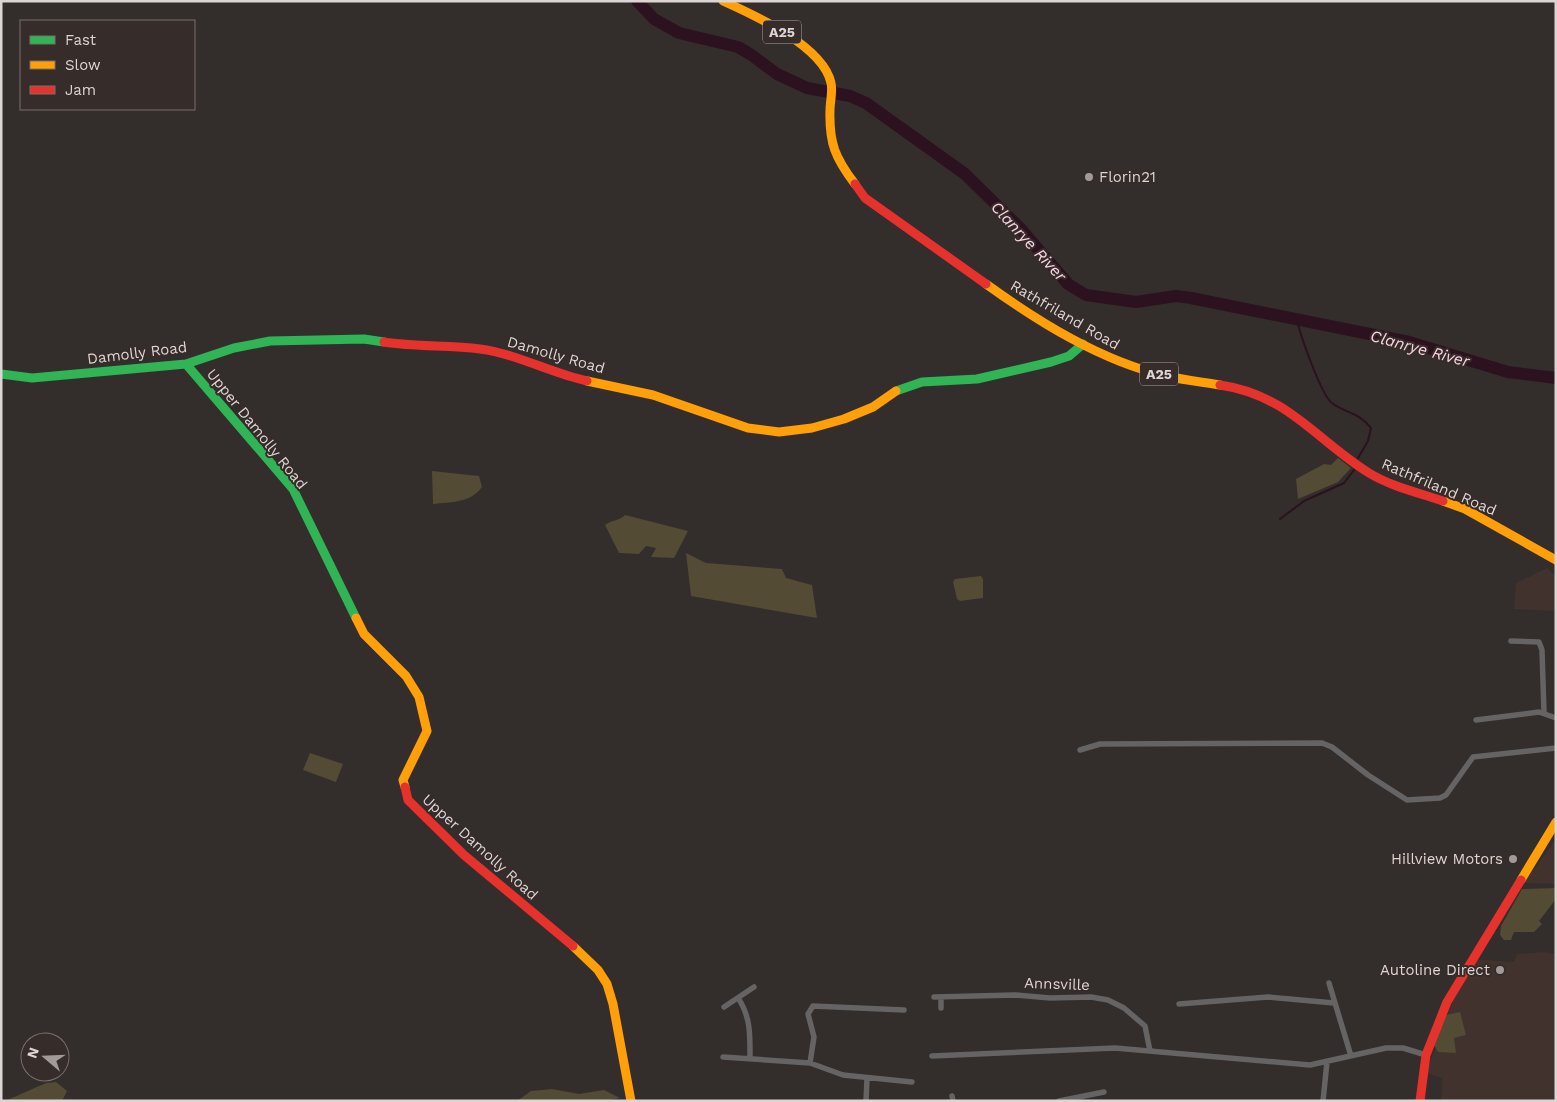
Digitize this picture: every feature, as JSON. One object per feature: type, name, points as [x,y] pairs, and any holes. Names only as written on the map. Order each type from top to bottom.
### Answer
[{"type":"street","name":"Rathfriland Road","points":[[723,1],[771,23],[809,51],[824,68],[830,78],[829,134],[834,151],[841,166],[865,198],[1003,296],[1083,344],[1139,368],[1166,376],[1250,391],[1265,397],[1295,415],[1369,473],[1382,480],[1465,509],[1556,560]]},
{"type":"street","name":"Damolly Road","points":[[1,374],[32,378],[186,364],[234,348],[270,341],[364,339],[410,346],[480,349],[504,354],[583,380],[631,389],[748,428],[765,432],[779,432],[808,428],[847,417],[875,406],[908,385],[981,379],[1015,368],[1062,358],[1075,352],[1083,344]]},
{"type":"street","name":"Upper Damolly Road","points":[[186,364],[292,489],[364,634],[406,676],[419,697],[427,731],[403,780],[408,800],[500,886],[588,958],[607,984],[631,1101]]},
{"type":"street","points":[[1511,641],[1539,642],[1542,650],[1544,713]]},
{"type":"street","points":[[1476,720],[1544,713],[1556,718]]},
{"type":"street","points":[[1080,750],[1100,744],[1322,743],[1332,747],[1368,775],[1407,800],[1440,798],[1446,794],[1473,757],[1556,748]]},
{"type":"street","points":[[1420,1101],[1426,1055],[1449,999],[1556,822]]},
{"type":"street","points":[[1329,983],[1351,1056]]},
{"type":"street","points":[[724,1007],[754,987]]},
{"type":"street","name":"Annsville","points":[[934,997],[1015,995],[1050,998],[1091,997],[1108,1000],[1124,1008],[1145,1026],[1150,1051]]},
{"type":"street","points":[[941,1008],[942,997]]},
{"type":"street","points":[[1179,1004],[1268,997],[1334,1003]]},
{"type":"street","points":[[738,998],[746,1009],[749,1021],[750,1058]]},
{"type":"street","points":[[810,1063],[814,1037],[808,1014],[813,1006],[904,1010]]},
{"type":"street","points":[[932,1056],[1022,1053],[1087,1048],[1215,1055],[1310,1065],[1386,1048],[1404,1048],[1426,1055]]},
{"type":"street","points":[[723,1057],[810,1063],[843,1075],[867,1079],[912,1082]]},
{"type":"street","points":[[1323,1101],[1327,1062]]},
{"type":"street","points":[[866,1101],[867,1079]]},
{"type":"street","points":[[1059,1101],[1080,1099],[1104,1092]]},
{"type":"shaded area","points":[[1338,458],[1351,468],[1338,482],[1298,499],[1296,479],[1324,464],[1331,465]]},
{"type":"shaded area","points":[[432,471],[479,476],[482,487],[466,499],[433,504]]},
{"type":"shaded area","points":[[625,515],[688,531],[674,558],[651,557],[656,548],[646,546],[639,554],[619,553],[605,525]]},
{"type":"shaded area","points":[[686,553],[706,563],[782,569],[786,578],[812,585],[817,618],[691,596]]},
{"type":"shaded area","points":[[1547,568],[1556,577],[1556,611],[1514,609],[1516,583]]},
{"type":"shaded area","points":[[981,576],[983,579],[983,598],[960,601],[957,599],[953,582],[955,579]]},
{"type":"shaded area","points":[[310,753],[343,764],[336,782],[303,770]]},
{"type":"shaded area","points":[[1556,839],[1556,884],[1524,883]]},
{"type":"shaded area","points":[[1556,888],[1556,899],[1539,921],[1542,924],[1534,932],[1514,932],[1511,940],[1504,940],[1500,935],[1501,926],[1522,889]]},
{"type":"shaded area","points":[[1544,952],[1556,954],[1556,1101],[1441,1101],[1442,1078],[1426,1073],[1468,959],[1514,962],[1517,954]]},
{"type":"shaded area","points":[[1460,1012],[1466,1035],[1454,1038],[1456,1053],[1438,1052],[1434,1045],[1446,1015]]},
{"type":"shaded area","points":[[56,1082],[67,1091],[62,1101],[5,1101],[46,1083]]},
{"type":"shaded area","points":[[552,1089],[579,1094],[604,1090],[620,1098],[603,1101],[517,1101],[531,1091]]},
{"type":"waterway","name":"Clanrye River","points":[[637,1],[654,19],[679,33],[738,47],[777,74],[807,88],[850,96],[866,103],[965,174],[1020,228],[1068,284],[1086,295],[1136,302],[1176,296],[1191,298],[1409,342],[1508,372],[1556,378]]},
{"type":"waterway","points":[[1297,320],[1302,338],[1327,398],[1332,403],[1362,419],[1371,428],[1368,441],[1358,458]]},
{"type":"waterway","points":[[1280,519],[1304,501],[1344,483],[1354,470]]},
{"type":"traffic: fast","points":[[1,374],[32,378],[186,364],[234,348],[270,341],[364,339],[384,342]]},
{"type":"traffic: fast","points":[[896,391],[922,382],[977,379],[1051,362],[1069,356],[1083,344]]},
{"type":"traffic: fast","points":[[186,364],[293,489],[356,618]]},
{"type":"traffic: slow","points":[[723,1],[786,33],[801,44],[825,69],[832,86],[830,107],[832,141],[838,158],[855,184]]},
{"type":"traffic: slow","points":[[986,284],[1049,326],[1118,361],[1166,376],[1220,385]]},
{"type":"traffic: slow","points":[[587,381],[653,395],[748,428],[779,432],[812,428],[844,419],[873,407],[896,391]]},
{"type":"traffic: slow","points":[[1443,501],[1465,509],[1556,560]]},
{"type":"traffic: slow","points":[[356,618],[364,634],[406,676],[419,697],[427,731],[403,780],[405,787]]},
{"type":"traffic: slow","points":[[1521,880],[1556,822]]},
{"type":"traffic: slow","points":[[573,946],[598,970],[607,984],[613,1004],[631,1101]]},
{"type":"traffic: jam","points":[[855,184],[865,198],[986,284]]},
{"type":"traffic: jam","points":[[384,342],[494,351],[587,381]]},
{"type":"traffic: jam","points":[[1220,385],[1244,390],[1283,408],[1350,460],[1377,478],[1443,501]]},
{"type":"traffic: jam","points":[[405,787],[408,800],[464,855],[573,946]]},
{"type":"traffic: jam","points":[[1420,1101],[1426,1055],[1447,1002],[1521,880]]},
{"type":"place","name":"Florin21","points":[[1089,177]]},
{"type":"place","name":"Hillview Motors","points":[[1513,859]]},
{"type":"place","name":"Autoline Direct","points":[[1500,970]]}]
